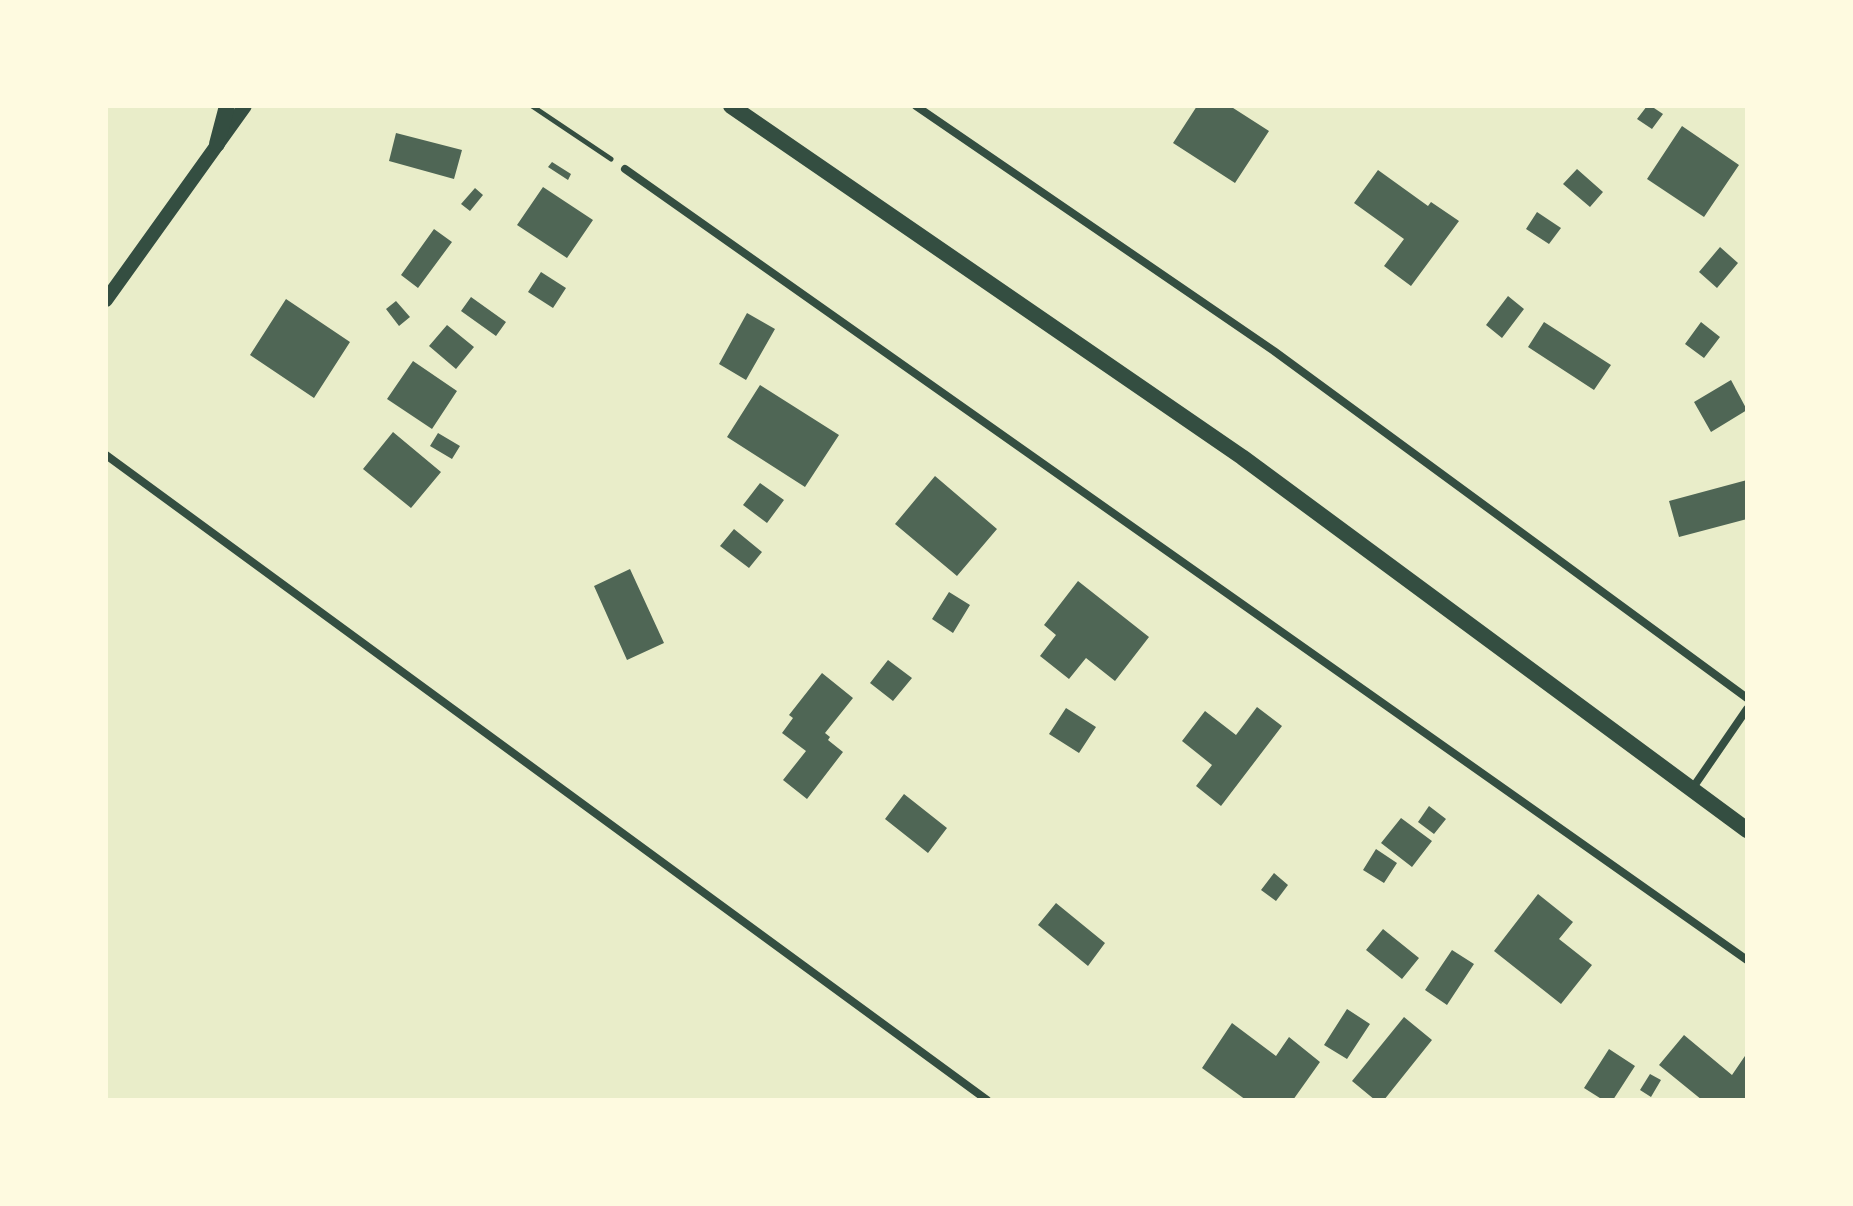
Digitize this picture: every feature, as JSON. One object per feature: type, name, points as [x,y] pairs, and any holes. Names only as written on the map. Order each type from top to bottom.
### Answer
[{"type":"main road","points":[[217,144],[227,106]]},
{"type":"main road","points":[[731,106],[1242,457],[1747,830]]},
{"type":"street","points":[[106,300],[245,106]]},
{"type":"street","points":[[916,106],[1274,351],[1747,698]]},
{"type":"street","points":[[625,169],[1747,960]]},
{"type":"street","points":[[106,455],[987,1100]]},
{"type":"street","points":[[1692,789],[1747,709]]},
{"type":"path","points":[[532,106],[625,169]]},
{"type":"building","points":[[1197,106],[1230,106],[1269,131],[1235,183],[1173,143]]},
{"type":"building","points":[[1647,106],[1663,114],[1652,129],[1637,119]]},
{"type":"building","points":[[1682,126],[1739,165],[1704,217],[1647,179]]},
{"type":"building","points":[[396,133],[462,150],[454,179],[389,161]]},
{"type":"building","points":[[552,162],[571,174],[568,180],[548,167]]},
{"type":"building","points":[[1577,169],[1603,192],[1590,207],[1563,184]]},
{"type":"building","points":[[1378,170],[1428,206],[1431,202],[1459,221],[1411,286],[1384,266],[1404,239],[1354,203]]},
{"type":"building","points":[[543,187],[593,220],[567,258],[517,225]]},
{"type":"building","points":[[475,188],[483,195],[470,211],[461,204]]},
{"type":"building","points":[[1537,212],[1561,228],[1549,244],[1526,229]]},
{"type":"building","points":[[434,229],[452,242],[418,288],[401,275]]},
{"type":"building","points":[[1720,247],[1738,263],[1717,288],[1699,272]]},
{"type":"building","points":[[541,272],[566,288],[553,308],[528,292]]},
{"type":"building","points":[[1508,296],[1524,309],[1502,338],[1486,325]]},
{"type":"building","points":[[471,297],[506,322],[496,336],[461,311]]},
{"type":"building","points":[[286,299],[350,342],[314,398],[250,355]]},
{"type":"building","points":[[396,301],[410,317],[399,326],[386,309]]},
{"type":"building","points":[[747,313],[775,329],[746,380],[719,364]]},
{"type":"building","points":[[1544,322],[1611,365],[1594,390],[1528,347]]},
{"type":"building","points":[[1701,322],[1720,337],[1704,358],[1685,344]]},
{"type":"building","points":[[447,325],[474,347],[456,369],[429,346]]},
{"type":"building","points":[[413,361],[457,391],[432,429],[387,399]]},
{"type":"building","points":[[1731,380],[1747,410],[1711,432],[1694,402]]},
{"type":"building","points":[[760,385],[839,435],[805,487],[727,437]]},
{"type":"building","points":[[393,432],[441,472],[411,508],[363,469]]},
{"type":"building","points":[[438,433],[460,446],[452,459],[430,446]]},
{"type":"building","points":[[935,476],[997,529],[957,576],[895,524]]},
{"type":"building","points":[[1747,480],[1747,519],[1679,537],[1669,501]]},
{"type":"building","points":[[760,483],[784,500],[767,523],[743,505]]},
{"type":"building","points":[[734,529],[762,552],[749,568],[720,546]]},
{"type":"building","points":[[630,569],[664,643],[627,660],[594,586]]},
{"type":"building","points":[[1078,581],[1149,637],[1115,681],[1086,658],[1069,679],[1040,656],[1056,635],[1044,625]]},
{"type":"building","points":[[949,592],[970,605],[953,633],[932,619]]},
{"type":"building","points":[[888,660],[912,678],[893,701],[870,683]]},
{"type":"building","points":[[822,673],[853,698],[825,733],[830,737],[828,740],[843,752],[807,799],[783,780],[806,751],[782,733],[793,718],[789,715]]},
{"type":"building","points":[[1257,707],[1282,726],[1221,806],[1196,786],[1212,765],[1182,741],[1205,711],[1236,735]]},
{"type":"building","points":[[1066,708],[1096,727],[1079,753],[1049,734]]},
{"type":"building","points":[[904,794],[947,828],[928,853],[885,819]]},
{"type":"building","points":[[1429,806],[1446,819],[1434,834],[1418,822]]},
{"type":"building","points":[[1401,818],[1432,841],[1412,867],[1381,843]]},
{"type":"building","points":[[1376,849],[1397,863],[1384,883],[1363,870]]},
{"type":"building","points":[[1274,873],[1288,885],[1276,901],[1261,890]]},
{"type":"building","points":[[1538,894],[1573,922],[1559,939],[1592,965],[1561,1004],[1494,951]]},
{"type":"building","points":[[1056,903],[1105,943],[1088,966],[1038,925]]},
{"type":"building","points":[[1383,929],[1419,958],[1402,979],[1366,950]]},
{"type":"building","points":[[1452,950],[1474,964],[1447,1005],[1425,990]]},
{"type":"building","points":[[1347,1009],[1370,1024],[1347,1059],[1324,1045]]},
{"type":"building","points":[[1404,1017],[1432,1040],[1384,1100],[1375,1100],[1352,1081]]},
{"type":"building","points":[[1232,1023],[1276,1056],[1289,1037],[1320,1062],[1293,1100],[1246,1100],[1202,1068]]},
{"type":"building","points":[[1684,1035],[1732,1075],[1747,1053],[1747,1100],[1702,1100],[1659,1065]]},
{"type":"building","points":[[1609,1049],[1635,1066],[1613,1100],[1603,1100],[1584,1088]]},
{"type":"building","points":[[1650,1074],[1661,1080],[1651,1097],[1640,1090]]}]
